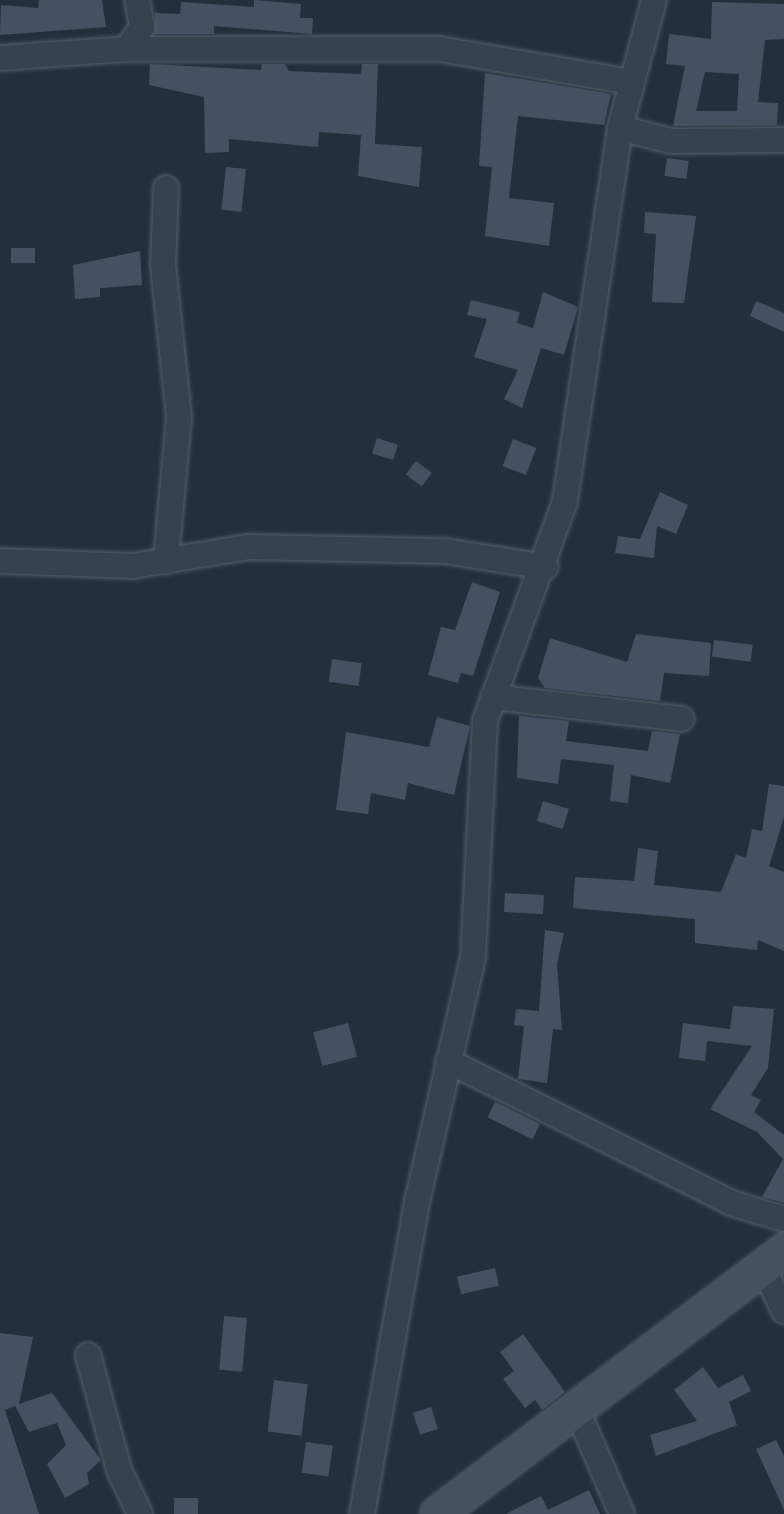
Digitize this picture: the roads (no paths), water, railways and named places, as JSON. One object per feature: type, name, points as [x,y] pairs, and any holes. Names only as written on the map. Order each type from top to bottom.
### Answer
[{"type":"street","points":[[127,49],[142,27],[137,0]]},
{"type":"street","points":[[362,1514],[448,1061],[473,958],[479,758],[493,697],[546,567],[582,412],[620,128],[654,0]]},
{"type":"street","points":[[0,58],[127,49],[440,49],[631,82]]},
{"type":"street","points":[[620,128],[671,141],[784,140]]},
{"type":"street","points":[[166,188],[163,265],[179,417],[166,561]]},
{"type":"street","points":[[0,561],[95,568],[263,547],[445,551],[546,567]]},
{"type":"street","points":[[493,697],[682,719]]},
{"type":"street","points":[[448,1061],[731,1203],[784,1219]]},
{"type":"street","points":[[438,1514],[578,1412],[774,1259],[784,1311]]},
{"type":"street","points":[[88,1355],[119,1470],[140,1514]]},
{"type":"street","points":[[578,1412],[622,1514]]}]
